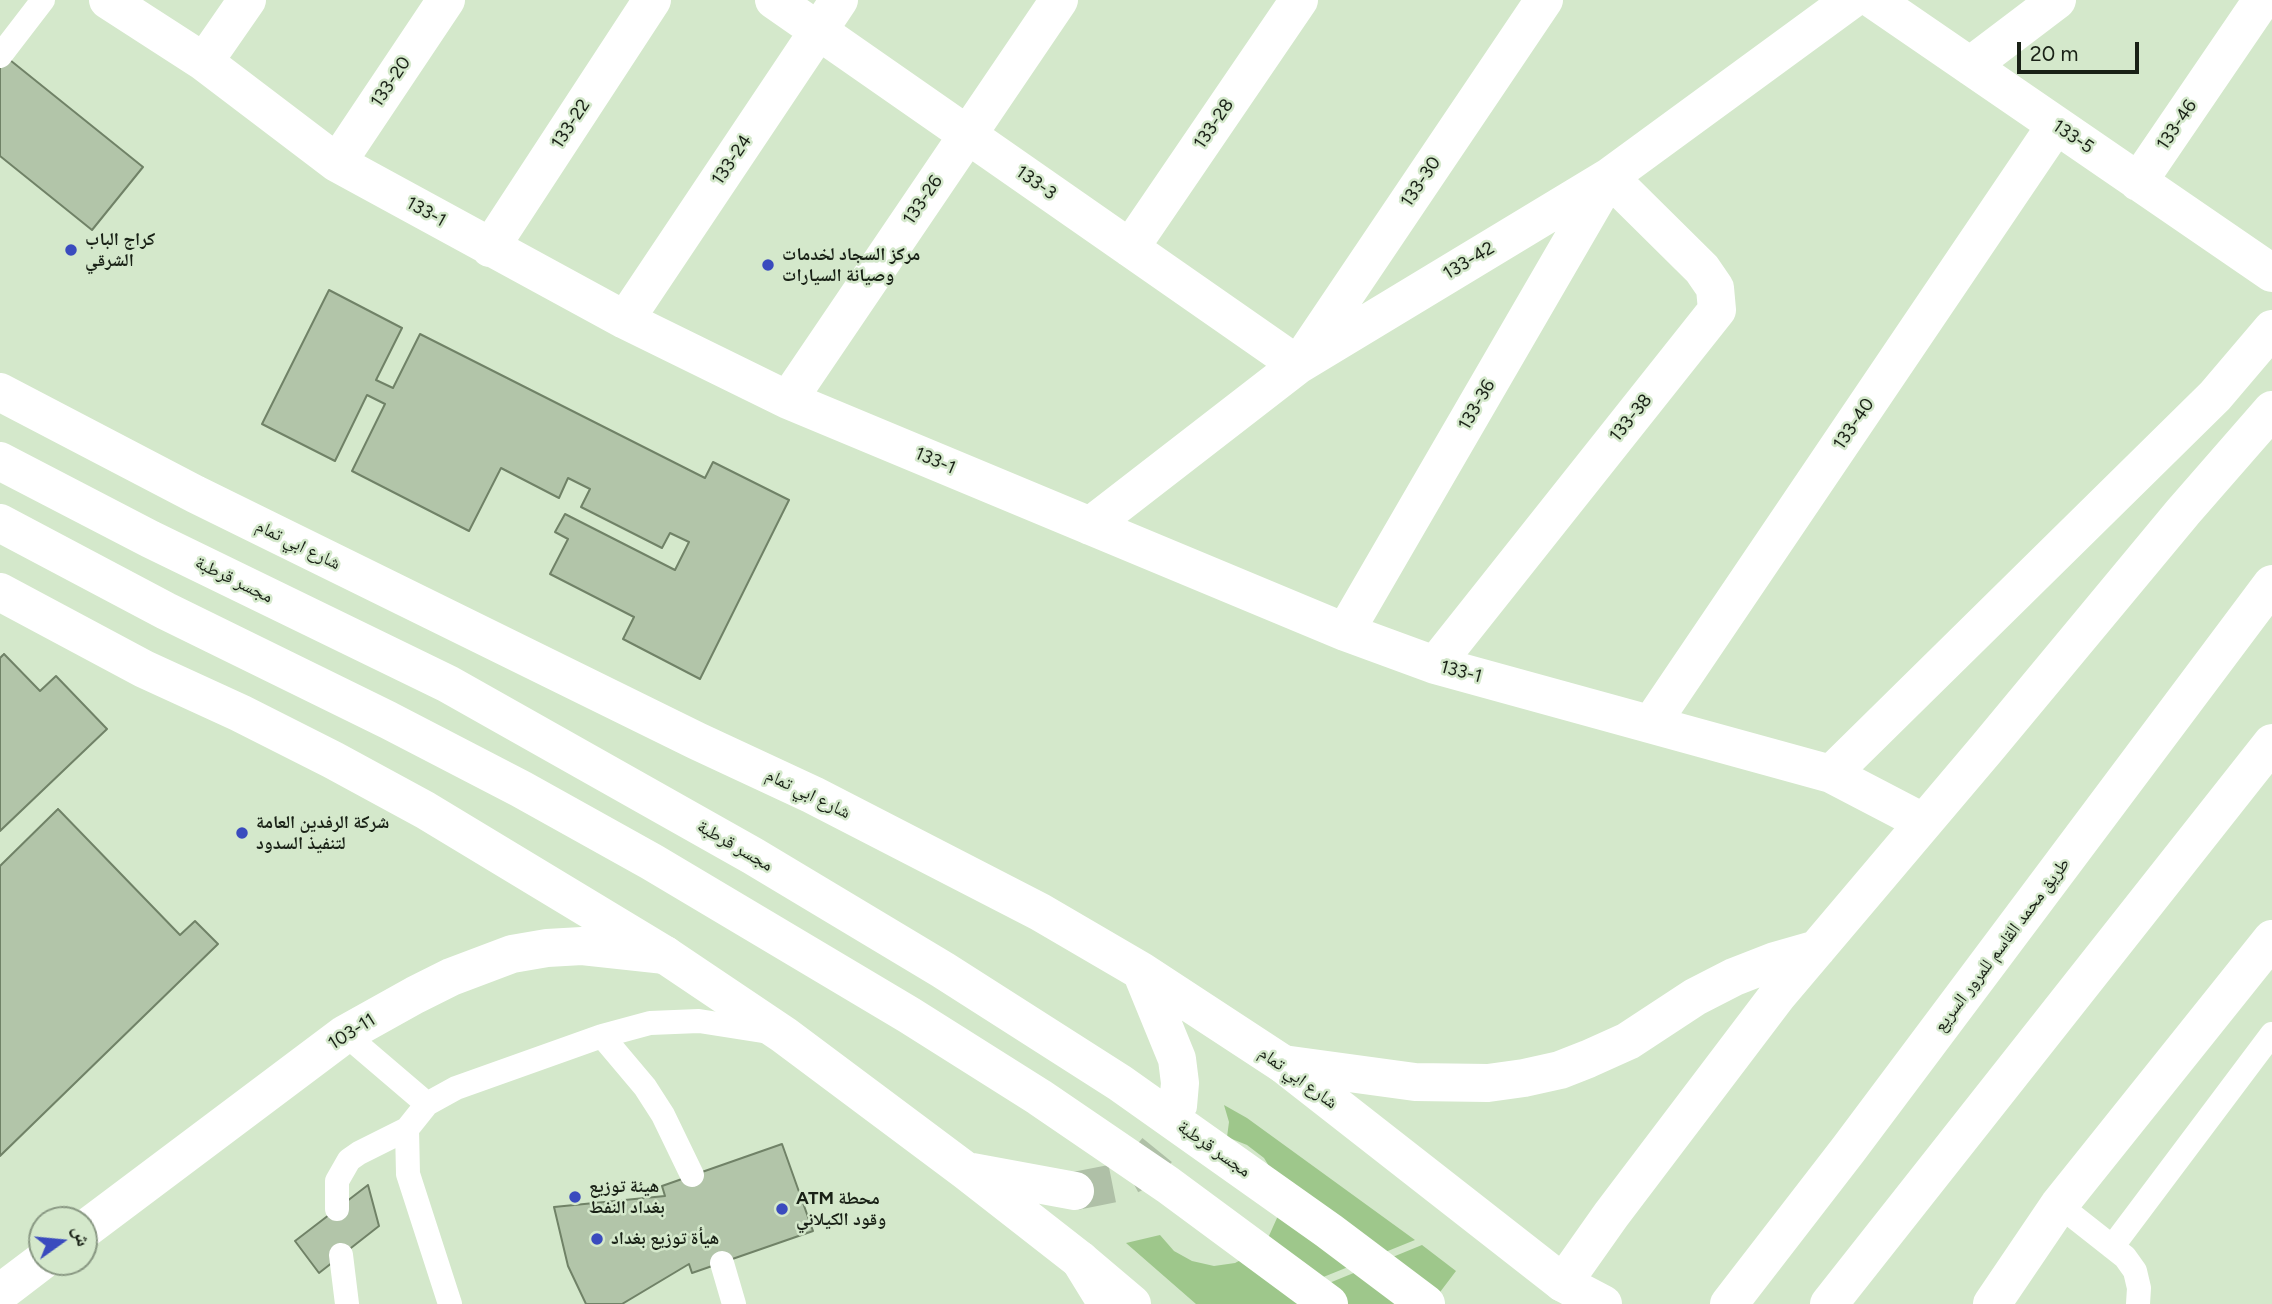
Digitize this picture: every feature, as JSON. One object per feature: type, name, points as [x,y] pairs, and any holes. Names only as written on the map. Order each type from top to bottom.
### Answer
[{"type":"main road","name":"133-1","points":[[108,0],[204,62],[337,163],[625,320],[788,400],[1345,632],[1435,664],[1831,774],[1923,822]]},
{"type":"main road","points":[[204,62],[247,0]]},
{"type":"main road","name":"133-20","points":[[337,163],[446,0]]},
{"type":"main road","name":"133-22","points":[[491,248],[652,0]]},
{"type":"main road","name":"133-3","points":[[774,0],[1298,365]]},
{"type":"main road","name":"133-24","points":[[625,320],[839,0]]},
{"type":"main road","name":"133-26","points":[[788,400],[1059,0]]},
{"type":"main road","name":"133-28","points":[[1130,248],[1298,0]]},
{"type":"main road","name":"133-30","points":[[1298,365],[1544,0]]},
{"type":"main road","name":"133-42","points":[[1090,526],[1298,365],[1609,177],[1851,0]]},
{"type":"main road","name":"133-5","points":[[1874,0],[2272,273]]},
{"type":"main road","points":[[1970,66],[2057,0]]},
{"type":"main road","name":"133-46","points":[[2138,181],[2262,0]]},
{"type":"main road","name":"133-40","points":[[1651,724],[2056,125]]},
{"type":"main road","name":"133-36","points":[[1345,632],[1609,177]]},
{"type":"main road","name":"133-38","points":[[1435,664],[1717,310],[1715,288],[1702,269],[1609,177]]},
{"type":"main road","points":[[1831,774],[2215,396],[2272,329]]},
{"type":"main road","name":"شارع ابي تمام","points":[[0,393],[207,500],[926,852],[1040,912],[1141,971],[1283,1064],[1552,1293],[1602,1304]]},
{"type":"main road","points":[[1552,1293],[1760,1018],[2183,512],[2272,410]]},
{"type":"main road","name":"مجسر قرطبة","points":[[0,461],[163,545],[448,684],[741,849],[943,970],[1162,1112],[1319,1223],[1426,1304]]},
{"type":"main road","points":[[0,523],[166,611],[521,789],[652,862],[909,1015],[1039,1097],[1168,1185],[1329,1304]]},
{"type":"main road","name":"طريق محمد القاسم للمرور السريع","points":[[1729,1304],[1848,1150],[2272,584]]},
{"type":"main road","points":[[0,592],[144,669],[240,713],[425,810],[665,955],[784,1035],[966,1171],[1132,1304]]},
{"type":"main road","points":[[1829,1304],[2272,743]]},
{"type":"main road","points":[[2004,1295],[2059,1205],[2272,939]]},
{"type":"main road","name":"103-11","points":[[98,1219],[345,1034],[451,977],[512,954],[547,948],[582,946],[665,955]]},
{"type":"main road","points":[[1283,1064],[1439,1084],[1488,1083],[1524,1078],[1560,1070],[1588,1059],[1628,1041],[1695,997],[1734,977],[1817,949]]},
{"type":"main road","points":[[1141,971],[1177,1059],[1180,1083],[1178,1106]]},
{"type":"main road","points":[[966,1171],[1075,1191]]},
{"type":"main road","points":[[1080,1260],[1107,1304]]},
{"type":"main road","points":[[0,1293],[28,1272]]},
{"type":"lane","points":[[0,56],[43,0]]},
{"type":"lane","points":[[337,1209],[337,1181],[349,1160],[407,1129],[427,1104],[445,1091],[602,1035],[650,1023],[711,1023],[784,1035]]},
{"type":"lane","points":[[345,1034],[427,1104]]},
{"type":"lane","points":[[2112,1247],[2272,1034]]},
{"type":"lane","points":[[602,1035],[645,1087],[663,1115],[692,1175]]},
{"type":"lane","points":[[407,1129],[408,1174],[450,1304]]},
{"type":"lane","points":[[2059,1205],[2125,1258],[2134,1271],[2139,1287],[2138,1304]]},
{"type":"lane","points":[[341,1255],[346,1304]]},
{"type":"lane","points":[[722,1263],[734,1304]]},
{"type":"green space","points":[[1224,1105],[1247,1118],[1415,1240],[1311,1282],[1310,1304],[1196,1304],[1126,1243],[1160,1235],[1174,1251],[1192,1261],[1214,1266],[1235,1263],[1254,1253],[1268,1238],[1277,1218],[1280,1197],[1275,1176],[1264,1158],[1247,1145],[1227,1137],[1229,1122]]},
{"type":"green space","points":[[1422,1245],[1456,1271],[1431,1304],[1317,1304],[1317,1288]]},
{"type":"building","points":[[0,52],[143,167],[92,230],[0,156]]},
{"type":"building","points":[[329,290],[402,328],[376,380],[393,388],[420,334],[705,478],[713,462],[789,500],[700,679],[623,639],[634,617],[550,574],[568,539],[555,532],[565,514],[675,570],[689,542],[670,533],[662,548],[581,507],[590,489],[568,478],[559,498],[501,468],[469,531],[352,471],[385,404],[367,395],[335,461],[262,424]]},
{"type":"building","points":[[4,654],[40,691],[56,676],[107,729],[0,831],[0,658]]},
{"type":"building","points":[[58,809],[180,935],[195,921],[218,944],[0,1156],[0,866]]},
{"type":"building","points":[[782,1144],[813,1231],[692,1273],[689,1264],[622,1304],[586,1304],[568,1266],[554,1207],[665,1196],[662,1186]]},
{"type":"building","points":[[368,1185],[379,1226],[319,1273],[295,1241]]},
{"type":"tunnel","points":[[1075,1191],[1115,1183],[1134,1173],[1162,1144],[1172,1126],[1178,1106]]},
{"type":"place","name":"كراج الباب الشرقي","points":[[71,250]]},
{"type":"place","name":"مركز السجاد لخدمات وصيانة السيارات","points":[[768,265]]},
{"type":"place","name":"شركة الرفدين العامة لتنفيذ السدود","points":[[242,833]]},
{"type":"place","name":"هيئة توزيع بغداد النفط","points":[[575,1197]]},
{"type":"place","name":"ATM محطة وقود الكيلاني","points":[[782,1209]]},
{"type":"place","name":"هيأة توزيع بغداد","points":[[597,1239]]}]
